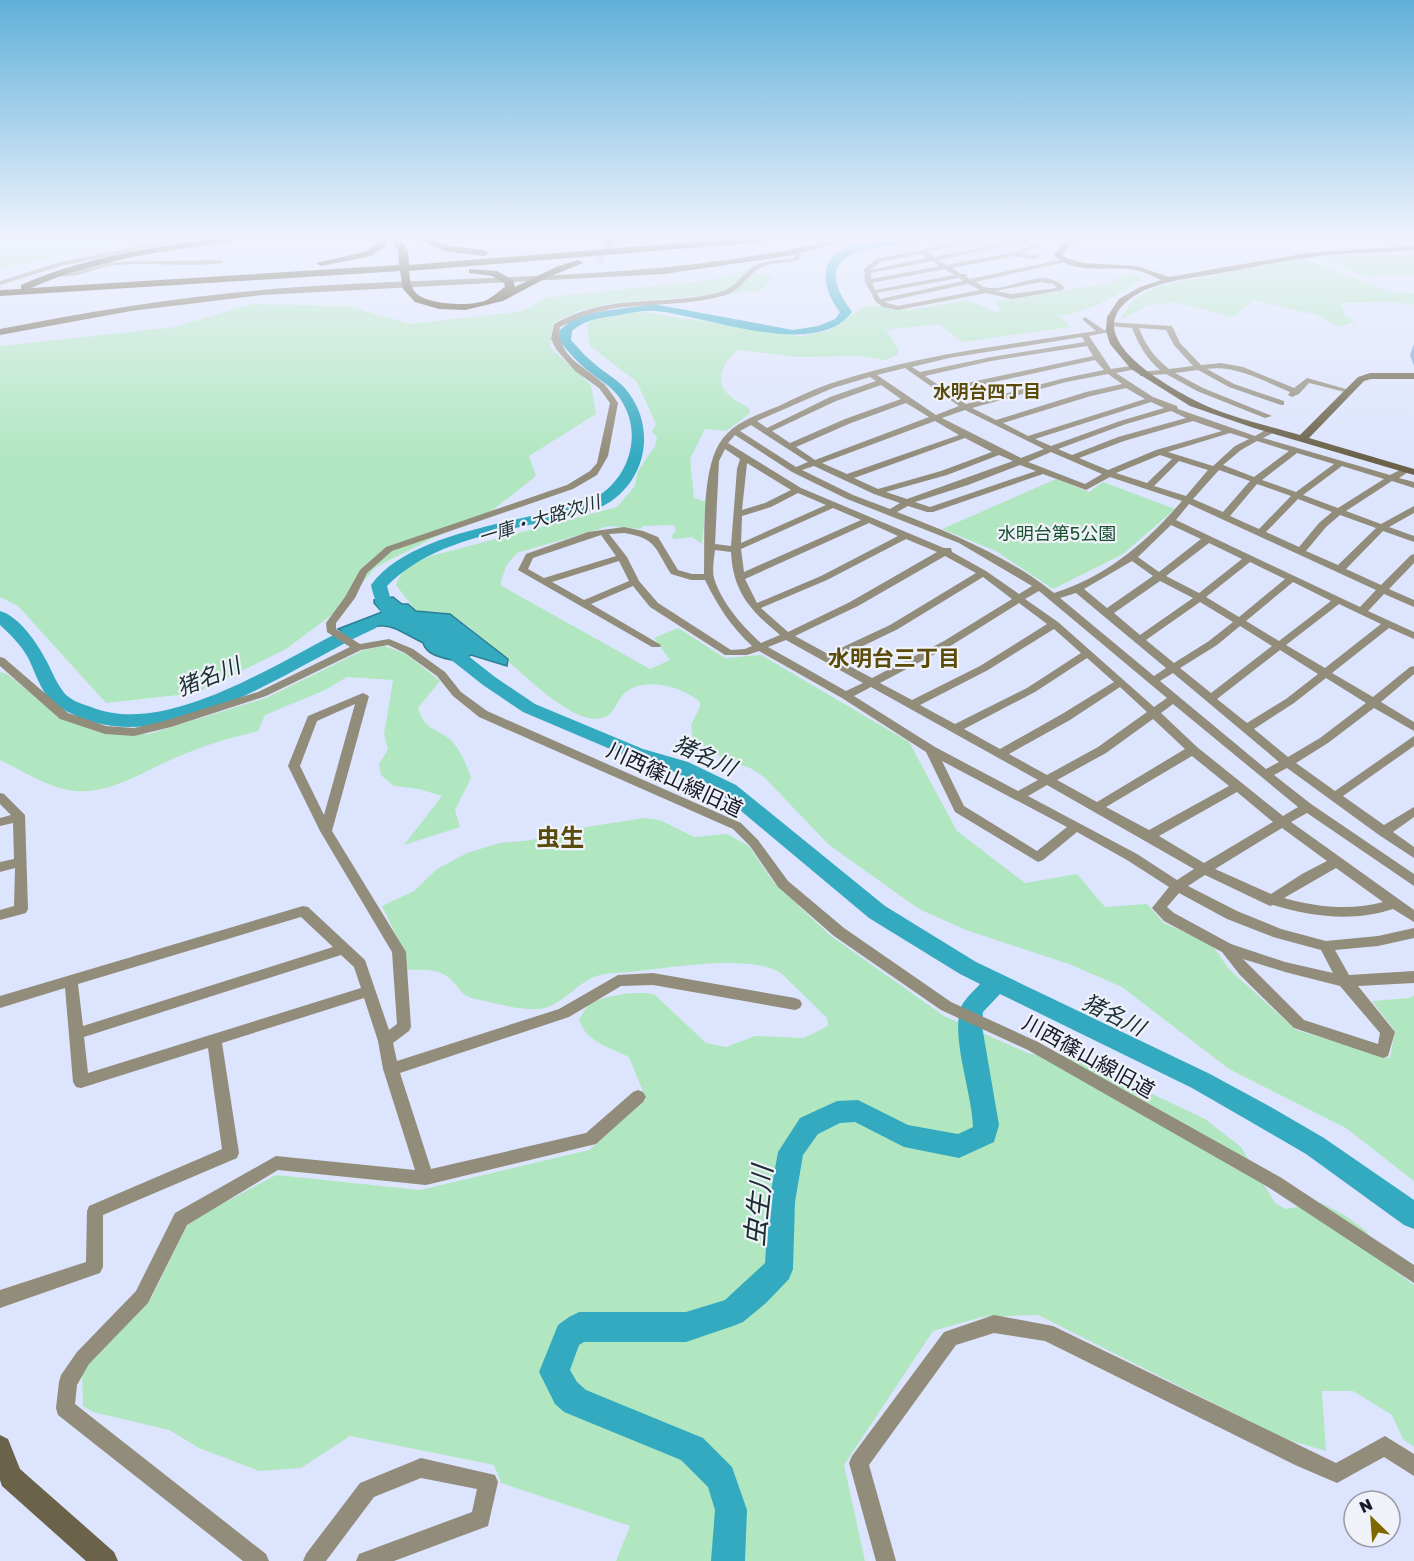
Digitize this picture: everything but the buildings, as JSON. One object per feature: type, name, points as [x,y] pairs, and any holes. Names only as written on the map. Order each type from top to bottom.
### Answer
[{"type":"street","points":[[0,330],[103,312]]},
{"type":"street","points":[[356,645],[331,630],[331,623],[350,598],[363,572],[389,549],[570,487],[595,472],[602,463],[608,446],[613,412],[612,397],[596,381],[578,369],[555,339],[557,326],[570,316],[588,312]]},
{"type":"street","points":[[1107,329],[1114,312]]},
{"type":"street","points":[[1085,319],[1107,329],[1114,344],[1134,367],[1194,404],[1258,426],[1411,471]]},
{"type":"street","points":[[1135,326],[1144,350],[1168,370],[1209,393],[1268,416]]},
{"type":"street","points":[[1281,403],[1232,384],[1197,367],[1179,350],[1169,328],[1135,326],[960,354],[830,386],[751,421],[734,431],[723,444],[715,461],[708,577],[727,611],[761,648],[846,696],[931,750],[1076,825],[1177,886],[1232,915],[1278,933],[1326,946],[1378,941],[1414,933]]},
{"type":"street","points":[[1084,334],[1097,357],[1109,371],[1151,399],[1254,439],[1414,485]]},
{"type":"street","points":[[918,375],[991,359],[1089,344]]},
{"type":"street","points":[[940,391],[1097,357]]},
{"type":"street","points":[[1143,374],[1221,365],[1240,369],[1296,392]]},
{"type":"street","points":[[906,366],[965,406],[1028,439],[1107,473],[1188,500],[1414,604]]},
{"type":"street","points":[[795,470],[965,406],[1134,367]]},
{"type":"street","points":[[872,374],[907,400],[966,435],[1041,472],[1086,487],[1107,473],[1159,452],[1230,431]]},
{"type":"street","points":[[1302,439],[1361,379],[1370,376],[1414,376]]},
{"type":"street","points":[[1258,426],[1307,380],[1349,391]]},
{"type":"street","points":[[768,430],[833,399],[882,382]]},
{"type":"street","points":[[996,423],[1089,394],[1130,385]]},
{"type":"street","points":[[1028,439],[1151,399]]},
{"type":"street","points":[[790,446],[848,421],[907,400]]},
{"type":"street","points":[[892,512],[904,502],[973,481],[1091,433],[1171,408],[1194,404]]},
{"type":"street","points":[[1072,458],[1121,439],[1197,417]]},
{"type":"street","points":[[751,421],[768,430],[813,462],[845,478],[877,492],[930,510],[1041,472]]},
{"type":"street","points":[[1053,597],[1078,589],[1132,557],[1170,521],[1215,468],[1238,448],[1272,430]]},
{"type":"street","points":[[734,431],[795,470],[850,497],[962,541],[1039,586],[1265,774],[1307,807],[1414,881]]},
{"type":"street","points":[[845,478],[966,435]]},
{"type":"street","points":[[723,444],[798,490],[945,552],[983,573],[1054,624],[1121,682],[1193,750],[1282,822],[1414,917]]},
{"type":"street","points":[[1224,517],[1239,495],[1254,479],[1296,450]]},
{"type":"street","points":[[877,492],[944,473],[999,452]]},
{"type":"street","points":[[1159,452],[1254,479],[1414,539]]},
{"type":"street","points":[[744,458],[734,549],[739,578],[755,607],[787,636],[1149,836],[1203,870],[1270,901],[1318,911],[1350,912],[1382,909],[1394,903]]},
{"type":"street","points":[[1149,486],[1177,458]]},
{"type":"street","points":[[1260,533],[1279,510],[1296,495],[1340,464]]},
{"type":"street","points":[[1300,552],[1316,530],[1338,511],[1390,479],[1411,471]]},
{"type":"street","points":[[739,514],[768,505],[798,490]]},
{"type":"street","points":[[709,546],[734,549],[850,497]]},
{"type":"street","points":[[1339,570],[1382,527],[1414,509]]},
{"type":"street","points":[[739,578],[869,520]]},
{"type":"street","points":[[1170,521],[1414,636]]},
{"type":"street","points":[[656,645],[523,570],[529,556],[603,532],[624,531],[650,536],[658,543],[674,572],[691,577],[708,577]]},
{"type":"street","points":[[603,532],[622,557],[635,582],[654,605],[729,653],[761,648],[854,604],[962,541]]},
{"type":"street","points":[[755,607],[824,578],[906,535]]},
{"type":"street","points":[[1107,613],[1209,538]]},
{"type":"street","points":[[545,582],[622,557]]},
{"type":"street","points":[[1132,557],[1160,576],[1199,597],[1414,727]]},
{"type":"street","points":[[1362,611],[1414,557]]},
{"type":"street","points":[[1140,640],[1249,558]]},
{"type":"street","points":[[829,658],[894,627],[983,573]]},
{"type":"street","points":[[1153,681],[1213,643],[1292,578]]},
{"type":"street","points":[[584,604],[635,582]]},
{"type":"street","points":[[846,696],[948,643],[1039,586]]},
{"type":"street","points":[[1078,589],[1289,764],[1414,853]]},
{"type":"street","points":[[1210,699],[1338,600]]},
{"type":"street","points":[[910,705],[967,678],[1054,624]]},
{"type":"street","points":[[1247,728],[1290,701],[1388,624]]},
{"type":"street","name":"川西篠山線旧道","points":[[0,660],[64,716],[105,730],[134,732],[262,694],[356,645],[389,642],[409,651],[441,674],[457,694],[483,714],[737,826],[754,843],[783,884],[839,932],[946,1006],[1033,1046],[1274,1182],[1414,1275]]},
{"type":"street","points":[[955,729],[1031,690],[1088,653]]},
{"type":"street","points":[[1265,774],[1289,764],[1336,732],[1414,669]]},
{"type":"street","points":[[1000,754],[1066,717],[1121,682]]},
{"type":"street","points":[[326,831],[363,696],[312,719],[294,766],[326,831],[399,952],[404,1027],[385,1041]]},
{"type":"street","points":[[1018,796],[1102,750],[1174,698]]},
{"type":"street","points":[[1334,796],[1414,740]]},
{"type":"street","points":[[931,750],[959,809],[1038,857],[1076,825]]},
{"type":"street","points":[[1097,807],[1193,750]]},
{"type":"street","points":[[1149,836],[1238,786]]},
{"type":"street","points":[[0,797],[19,817],[21,862],[21,909],[0,915]]},
{"type":"street","points":[[1307,807],[1177,886],[1159,908],[1169,917],[1226,948],[1285,968],[1345,981],[1414,977]]},
{"type":"street","points":[[1383,832],[1414,811]]},
{"type":"street","points":[[0,822],[19,817]]},
{"type":"street","points":[[0,867],[21,862]]},
{"type":"street","points":[[1270,901],[1307,877],[1336,862]]},
{"type":"street","points":[[0,1002],[303,911],[360,964],[426,1178]]},
{"type":"street","points":[[1226,948],[1245,971],[1299,1024],[1383,1052],[1388,1032],[1345,981],[1326,946]]},
{"type":"street","points":[[76,1034],[344,949]]},
{"type":"street","points":[[391,1069],[564,1013],[618,981],[653,979],[795,1004]]},
{"type":"street","points":[[71,981],[81,1082],[368,991]]},
{"type":"street","points":[[0,1299],[94,1267],[95,1212],[231,1154],[214,1040]]},
{"type":"street","points":[[259,1561],[65,1408],[68,1382],[83,1358],[142,1297],[181,1219],[276,1163],[426,1178],[590,1139],[638,1097]]},
{"type":"street","points":[[886,1561],[860,1463],[950,1338],[994,1324],[1047,1332],[1302,1458],[1337,1473],[1385,1446],[1414,1466]]},
{"type":"street","points":[[0,1447],[11,1478],[105,1561]]},
{"type":"street","points":[[313,1561],[367,1490],[422,1468],[488,1482],[481,1519],[366,1561]]},
{"type":"green space","points":[[225,312],[368,312],[411,324],[515,312],[576,312],[553,323],[550,347],[591,385],[596,414],[529,456],[536,476],[485,516],[431,539],[376,567],[337,611],[286,649],[196,693],[106,703],[18,606],[0,597],[0,346],[175,327]]},
{"type":"green space","points":[[642,312],[800,336],[828,331],[856,312],[1075,312],[1059,316],[1071,327],[962,342],[939,324],[886,330],[898,349],[898,354],[886,360],[858,356],[798,357],[738,350],[728,359],[722,371],[722,384],[731,397],[750,409],[749,414],[726,431],[705,429],[690,459],[694,498],[706,502],[702,544],[692,537],[674,539],[671,536],[676,531],[674,525],[643,526],[640,529],[609,526],[517,553],[506,566],[500,585],[650,669],[670,660],[654,638],[678,628],[725,658],[761,655],[909,742],[957,831],[1025,883],[1077,874],[1105,907],[1147,904],[1164,923],[1211,944],[1229,969],[1296,1030],[1390,1058],[1395,1031],[1372,1001],[1409,998],[1414,995],[1414,1181],[1346,1128],[1229,1069],[1122,987],[1069,964],[966,930],[919,909],[829,845],[764,777],[752,769],[723,758],[693,740],[691,725],[700,707],[700,702],[693,697],[675,688],[655,684],[645,685],[627,691],[612,712],[602,718],[595,719],[580,715],[562,706],[543,692],[467,625],[452,615],[416,611],[396,585],[405,570],[425,558],[617,507],[635,486],[638,471],[655,446],[657,438],[652,431],[656,424],[637,382],[590,346],[587,324],[596,317]]},
{"type":"green space","points":[[1125,312],[1136,312],[1120,320]]},
{"type":"green space","points":[[1214,312],[1240,312],[1234,317]]},
{"type":"green space","points":[[1304,312],[1344,312],[1355,322],[1339,327],[1317,315]]},
{"type":"green space","name":"水明台第5公園","points":[[1056,479],[1089,492],[1103,482],[1175,509],[1123,554],[1053,589],[996,551],[942,529]]},
{"type":"green space","points":[[384,646],[406,654],[440,681],[418,708],[420,715],[433,729],[451,740],[465,761],[471,778],[455,810],[460,827],[404,845],[442,796],[419,789],[394,786],[381,775],[379,764],[388,749],[384,734],[393,680],[347,677],[325,690],[265,715],[258,731],[195,750],[102,789],[66,790],[37,779],[0,760],[0,672],[7,674],[63,719],[108,734],[149,734],[266,698],[364,650]]},
{"type":"green space","points":[[644,818],[660,820],[694,837],[727,834],[749,846],[774,883],[831,936],[944,1016],[1030,1054],[1074,1057],[1205,1119],[1241,1147],[1275,1203],[1286,1209],[1321,1203],[1343,1214],[1365,1230],[1390,1267],[1414,1285],[1414,1447],[1403,1439],[1392,1415],[1353,1391],[1322,1391],[1326,1451],[1285,1439],[1038,1315],[982,1317],[933,1331],[844,1465],[865,1561],[616,1561],[630,1526],[501,1483],[494,1465],[350,1436],[301,1468],[259,1471],[199,1448],[169,1430],[93,1412],[83,1406],[82,1369],[152,1297],[188,1222],[276,1175],[420,1190],[589,1150],[646,1099],[629,1057],[599,1043],[582,1027],[579,1019],[590,1004],[622,994],[655,995],[706,1043],[726,1047],[755,1036],[804,1038],[828,1026],[827,1018],[781,973],[768,967],[751,964],[711,963],[602,975],[590,979],[553,1005],[538,1009],[513,1007],[471,998],[445,975],[428,970],[406,970],[403,949],[382,906],[414,891],[437,869],[467,853],[500,843],[532,840],[567,830]]},
{"type":"water","points":[[393,597],[402,604],[408,604],[416,611],[450,614],[508,659],[507,666],[471,655],[459,662],[438,656],[428,651],[423,643],[387,626],[372,627],[348,635],[338,629],[382,612],[374,600]]},
{"type":"waterway","name":"一庫・大路次川","points":[[397,616],[384,606],[379,585],[393,571],[412,559],[434,548],[484,532],[603,501],[627,479],[638,444],[638,432],[628,402],[613,383],[588,365],[565,340],[566,330],[578,320],[619,312]]},
{"type":"waterway","name":"一庫・大路次川","points":[[679,312],[793,333],[821,329],[839,321],[846,312]]},
{"type":"waterway","name":"猪名川","points":[[0,616],[28,646],[52,688],[65,703],[103,719],[142,721],[181,714],[221,699],[336,639],[370,624]]},
{"type":"waterway","name":"猪名川","points":[[442,644],[489,681],[529,708],[636,753],[681,767],[729,790],[877,912],[968,968],[1201,1081],[1260,1114],[1315,1146],[1414,1216]]},
{"type":"waterway","name":"虫生川","points":[[728,1561],[731,1510],[721,1478],[692,1449],[575,1401],[566,1393],[554,1372],[568,1335],[579,1327],[686,1327],[733,1312],[756,1293],[779,1269],[782,1202],[791,1152],[809,1126],[837,1112],[858,1111],[904,1136],[959,1146],[985,1134],[986,1125],[970,1026],[972,1009],[996,982]]},
{"type":"district","name":"水明台四丁目","points":[[987,391]]},
{"type":"district","name":"水明台三丁目","points":[[894,657]]},
{"type":"district","name":"虫生","points":[[560,836]]}]
